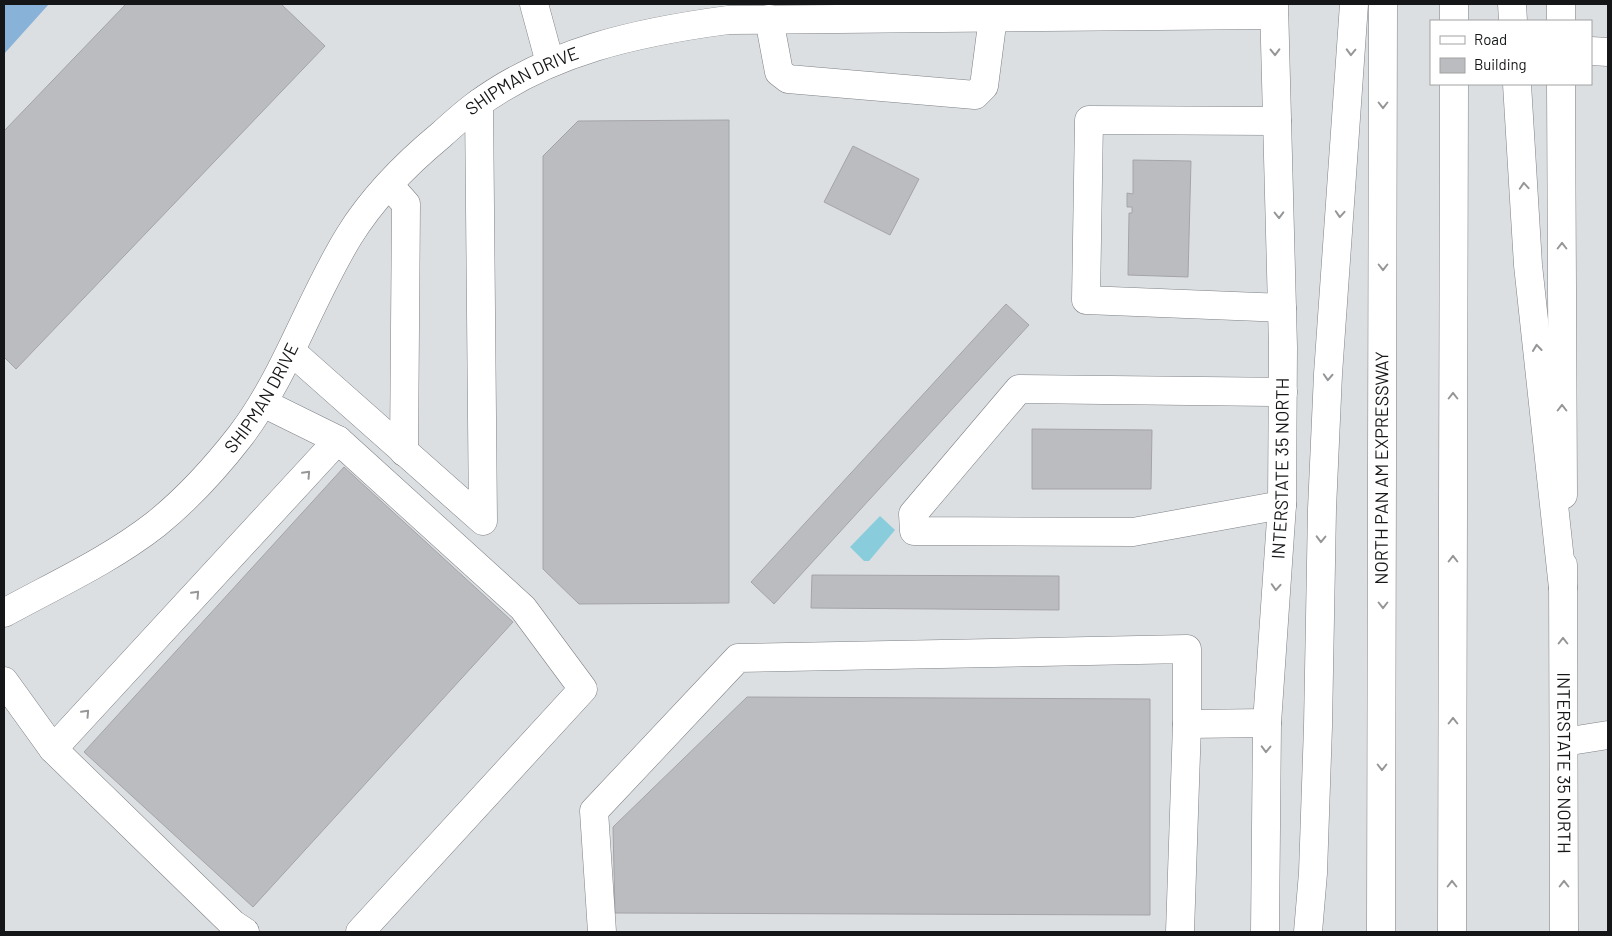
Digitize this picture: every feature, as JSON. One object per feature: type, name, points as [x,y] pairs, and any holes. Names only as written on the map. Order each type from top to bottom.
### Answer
[{"type":"main road","points":[[534,4],[550,63]]},
{"type":"main road","points":[[1308,932],[1313,873],[1322,509],[1327,403],[1354,4]]},
{"type":"main road","name":"NORTH PAN AM EXPRESSWAY","points":[[1381,932],[1383,4]]},
{"type":"main road","points":[[1454,4],[1454,20]]},
{"type":"main road","points":[[1512,4],[1513,20]]},
{"type":"main road","points":[[1561,4],[1561,20]]},
{"type":"main road","name":"SHIPMAN DRIVE","points":[[4,614],[117,551],[156,523],[191,492],[240,436],[263,402],[291,351],[326,276],[350,235],[373,203],[414,157],[479,103],[516,80],[550,63],[685,15],[728,20],[993,18],[1274,9]]},
{"type":"main road","name":"INTERSTATE 35 NORTH","points":[[1265,932],[1267,723],[1282,505],[1282,308],[1274,9]]},
{"type":"main road","points":[[769,19],[778,72],[788,80],[975,95],[984,86],[993,18]]},
{"type":"main road","points":[[1592,51],[1608,52]]},
{"type":"main road","points":[[1452,932],[1454,85]]},
{"type":"main road","points":[[1517,85],[1528,265],[1563,588]]},
{"type":"main road","name":"INTERSTATE 35 NORTH","points":[[1561,85],[1564,932]]},
{"type":"main road","points":[[291,351],[483,521],[479,103]]},
{"type":"main road","points":[[1277,121],[1089,120],[1086,300],[1282,308]]},
{"type":"main road","points":[[389,185],[406,204],[404,452]]},
{"type":"main road","points":[[1282,392],[1019,389],[913,514],[914,531],[1133,532],[1282,505]]},
{"type":"main road","points":[[263,402],[338,440],[523,608],[583,689],[360,932]]},
{"type":"main road","points":[[53,749],[338,440]]},
{"type":"main road","points":[[602,932],[594,811],[738,658],[1187,649],[1187,724],[1180,932]]},
{"type":"main road","points":[[4,681],[53,749],[233,924],[245,932]]},
{"type":"main road","points":[[1187,724],[1267,723]]},
{"type":"main road","points":[[1564,742],[1608,735]]},
{"type":"shaded area","points":[[4,4],[49,4],[4,54]]},
{"type":"shaded area","points":[[880,516],[895,530],[869,561],[864,561],[850,547]]},
{"type":"building","points":[[126,4],[281,4],[325,46],[16,369],[4,357],[4,131]]},
{"type":"building","points":[[729,120],[729,603],[579,604],[543,569],[543,156],[578,121]]},
{"type":"building","points":[[853,146],[919,179],[890,235],[824,202]]},
{"type":"building","points":[[1133,160],[1191,161],[1188,277],[1128,275],[1129,213],[1132,213],[1132,207],[1127,207],[1127,193],[1133,194]]},
{"type":"building","points":[[1006,304],[1029,325],[774,604],[751,582]]},
{"type":"building","points":[[1032,429],[1152,430],[1151,489],[1032,489]]},
{"type":"building","points":[[344,467],[513,622],[253,907],[84,752]]},
{"type":"building","points":[[812,575],[1059,576],[1059,610],[811,608]]},
{"type":"building","points":[[747,697],[1150,699],[1150,915],[615,913],[613,827]]}]
